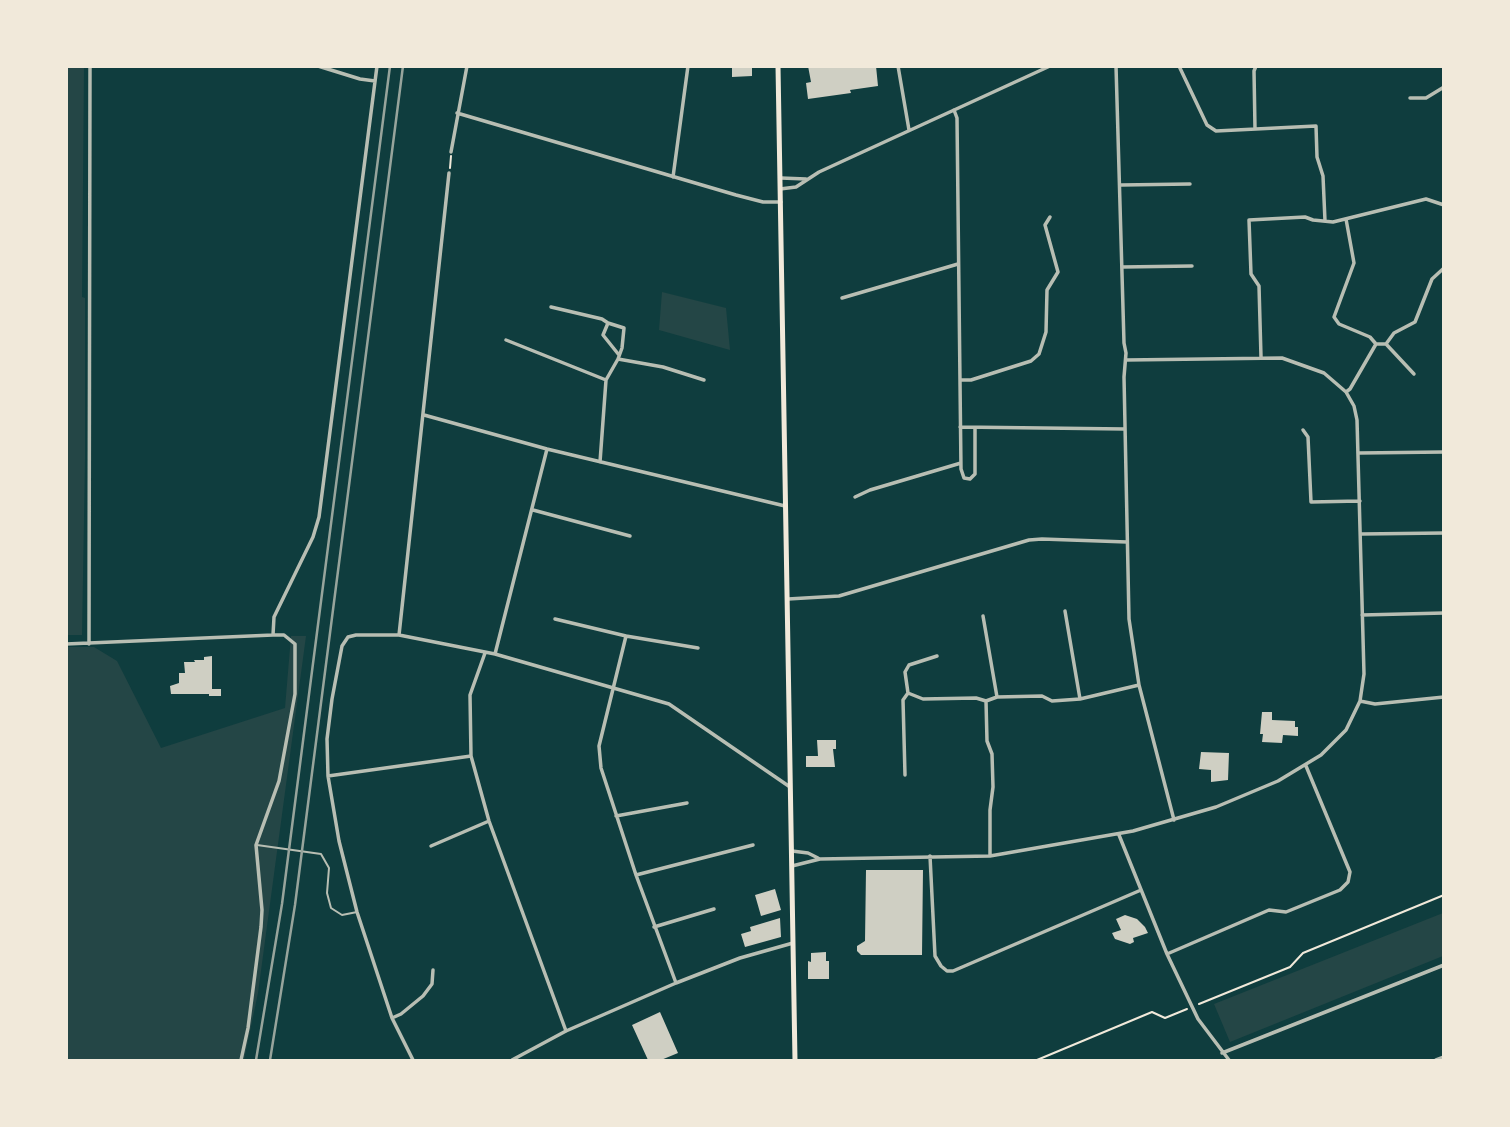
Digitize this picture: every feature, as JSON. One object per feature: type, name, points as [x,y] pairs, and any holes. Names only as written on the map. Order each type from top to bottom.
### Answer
[{"type":"main road","points":[[778,66],[795,1060]]},
{"type":"street","points":[[89,644],[90,66]]},
{"type":"street","points":[[318,66],[375,81]]},
{"type":"street","points":[[273,635],[274,617],[313,537],[319,517],[377,66]]},
{"type":"street","points":[[451,152],[467,66]]},
{"type":"street","points":[[673,177],[688,66]]},
{"type":"street","points":[[898,66],[910,131]]},
{"type":"street","points":[[780,189],[796,187],[806,178],[1050,66]]},
{"type":"street","points":[[1116,66],[1126,360],[1129,619],[1139,685],[1174,820]]},
{"type":"street","points":[[1179,66],[1206,125],[1216,131],[1316,126],[1317,157],[1323,176],[1325,221]]},
{"type":"street","points":[[1255,129],[1256,66]]},
{"type":"street","points":[[1410,98],[1426,98],[1444,87]]},
{"type":"street","points":[[954,110],[957,118],[960,427],[964,478],[975,474],[975,428]]},
{"type":"street","points":[[457,113],[762,202],[781,202]]},
{"type":"street","points":[[399,635],[450,173]]},
{"type":"street","points":[[780,178],[806,178]]},
{"type":"street","points":[[1121,185],[1190,184]]},
{"type":"street","points":[[1261,358],[1259,286],[1251,274],[1249,220],[1305,217],[1325,221],[1346,219],[1426,199],[1444,205]]},
{"type":"street","points":[[960,380],[971,380],[1031,361],[1039,354],[1046,332],[1047,290],[1058,272],[1045,225],[1050,217]]},
{"type":"street","points":[[1346,219],[1354,263],[1334,317],[1339,324],[1370,337],[1377,344],[1386,344],[1414,374]]},
{"type":"street","points":[[842,298],[958,264]]},
{"type":"street","points":[[1122,267],[1192,266]]},
{"type":"street","points":[[1386,344],[1394,333],[1415,322],[1432,279],[1444,268]]},
{"type":"street","points":[[551,306],[602,319],[624,328],[622,348],[606,380],[600,462]]},
{"type":"street","points":[[608,323],[603,335],[618,357],[704,380]]},
{"type":"street","points":[[506,340],[606,380]]},
{"type":"street","points":[[1346,392],[1377,344]]},
{"type":"street","points":[[792,866],[820,859],[990,856],[1119,835],[1174,820],[1257,791],[1306,765],[1339,739],[1352,720],[1360,701],[1364,674],[1363,615],[1357,420],[1354,406],[1346,392],[1334,380],[1312,367],[1282,358],[1126,360]]},
{"type":"street","points":[[424,415],[547,449],[786,506]]},
{"type":"street","points":[[960,427],[1125,429]]},
{"type":"street","points":[[1303,429],[1308,437],[1311,502],[1360,501]]},
{"type":"street","points":[[495,654],[547,449]]},
{"type":"street","points":[[1359,453],[1444,452]]},
{"type":"street","points":[[855,498],[870,490],[961,463]]},
{"type":"street","points":[[533,510],[630,536]]},
{"type":"street","points":[[1361,534],[1444,533]]},
{"type":"street","points":[[787,599],[839,596],[1029,540],[1127,542]]},
{"type":"street","points":[[1065,611],[1080,699]]},
{"type":"street","points":[[1363,615],[1444,613]]},
{"type":"street","points":[[983,616],[997,697]]},
{"type":"street","points":[[555,619],[626,636],[698,648]]},
{"type":"street","points":[[66,644],[273,635],[289,637],[296,649],[295,694],[279,781],[256,845],[261,927],[242,1060]]},
{"type":"street","points":[[413,1060],[392,1018],[357,912],[339,841],[327,776],[327,739],[332,699],[348,637],[399,635],[495,654],[668,704],[790,787]]},
{"type":"street","points":[[626,636],[599,746],[601,768],[654,927],[676,983]]},
{"type":"street","points":[[485,653],[470,695],[471,756],[489,821],[566,1031]]},
{"type":"street","points":[[905,775],[903,700],[908,693],[905,672],[909,665],[937,656]]},
{"type":"street","points":[[908,693],[923,699],[976,698],[986,701],[997,697],[1042,696],[1052,701],[1080,699],[1139,685]]},
{"type":"street","points":[[1360,701],[1382,703],[1444,697]]},
{"type":"street","points":[[986,701],[987,741],[992,754],[993,787],[990,856]]},
{"type":"street","points":[[327,776],[471,756]]},
{"type":"street","points":[[1167,954],[1269,910],[1286,912],[1340,890],[1348,882],[1350,872],[1306,765]]},
{"type":"street","points":[[616,816],[687,803]]},
{"type":"street","points":[[431,846],[489,821]]},
{"type":"street","points":[[1119,835],[1167,954],[1192,1007],[1229,1060]]},
{"type":"street","points":[[636,875],[753,845]]},
{"type":"street","points":[[791,851],[808,853],[820,859]]},
{"type":"street","points":[[930,856],[935,956],[941,967],[947,971],[953,971],[1141,890]]},
{"type":"street","points":[[654,927],[715,909]]},
{"type":"street","points":[[512,1060],[566,1031],[676,983],[740,958],[793,943]]},
{"type":"street","points":[[1222,1053],[1444,965]]},
{"type":"street","points":[[392,1018],[423,996],[432,984],[432,970]]},
{"type":"street","points":[[1436,1060],[1444,1057]]},
{"type":"lane","points":[[256,845],[314,852],[324,857],[329,868],[327,893],[331,908],[342,915],[357,912]]},
{"type":"path","points":[[450,173],[451,152]]},
{"type":"path","points":[[1037,1060],[1152,1012],[1165,1018],[1290,967],[1303,953],[1444,895]]},
{"type":"shaded area","points":[[66,67],[84,67],[82,297],[85,298],[85,459],[82,635],[67,635]]},
{"type":"shaded area","points":[[662,292],[726,308],[730,350],[659,330]]},
{"type":"shaded area","points":[[291,636],[306,636],[258,993],[244,1060],[67,1060],[67,647],[94,647],[117,661],[161,748],[285,708]]},
{"type":"shaded area","points":[[1443,913],[1443,956],[1230,1042],[1214,1004]]},
{"type":"building","points":[[732,66],[752,66],[752,76],[732,77]]},
{"type":"building","points":[[808,66],[876,66],[878,86],[808,99],[806,83],[811,82]]},
{"type":"building","points":[[212,656],[212,689],[221,689],[221,696],[171,694],[170,686],[179,683],[179,673],[185,673],[184,662],[195,662],[194,660],[204,660],[204,657]]},
{"type":"building","points":[[1262,712],[1272,712],[1272,720],[1295,721],[1298,736],[1283,735],[1282,743],[1262,742]]},
{"type":"building","points":[[817,740],[836,740],[836,749],[833,749],[835,767],[806,767],[806,756],[818,756]]},
{"type":"building","points":[[1201,752],[1229,753],[1228,780],[1211,782],[1211,770],[1199,769]]},
{"type":"building","points":[[866,870],[923,870],[922,955],[861,955],[857,951],[857,946],[865,941]]},
{"type":"building","points":[[775,889],[781,910],[761,916],[755,895]]},
{"type":"building","points":[[1125,915],[1137,919],[1148,933],[1133,938],[1134,942],[1130,944],[1115,939],[1112,933],[1121,930],[1116,919]]},
{"type":"building","points":[[780,918],[781,937],[745,947],[741,934],[751,931],[750,927]]},
{"type":"building","points":[[826,952],[829,979],[808,979],[811,953]]},
{"type":"building","points":[[660,1012],[678,1053],[661,1060],[648,1060],[632,1025]]},
{"type":"railway","points":[[256,1060],[282,904],[390,66]]},
{"type":"railway","points":[[270,1060],[295,905],[403,66]]}]
